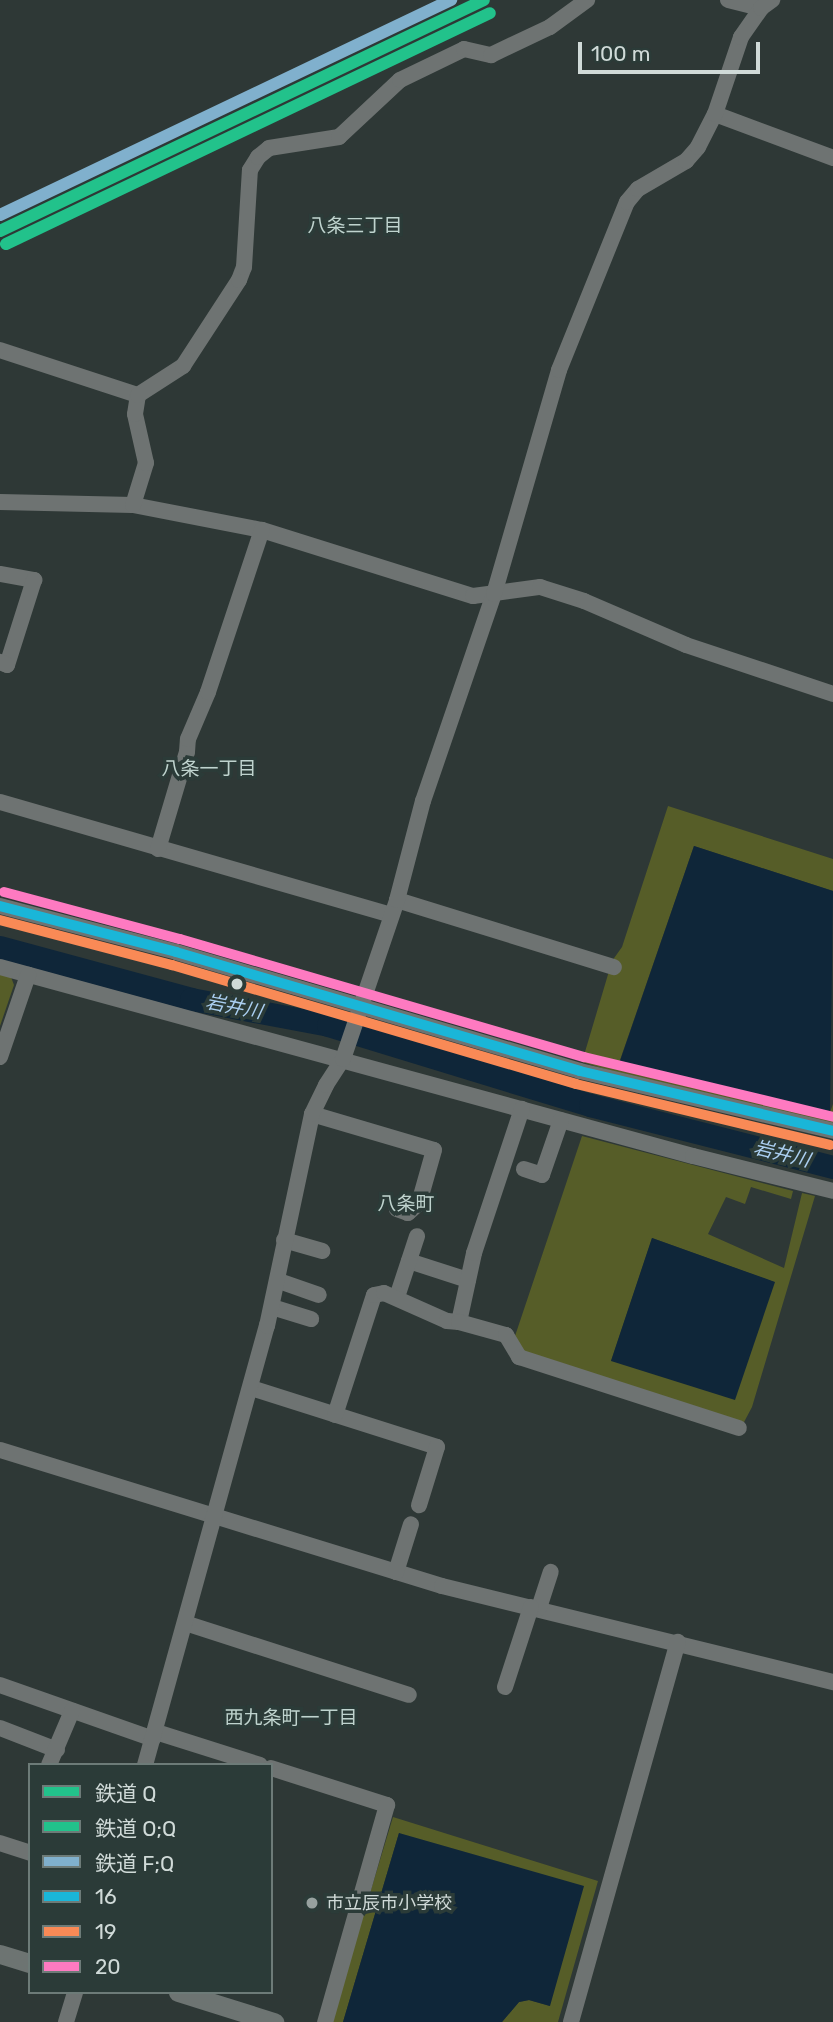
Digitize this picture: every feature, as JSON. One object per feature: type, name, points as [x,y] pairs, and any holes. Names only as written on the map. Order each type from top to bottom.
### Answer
[{"type":"main road","points":[[0,1954],[28,1962]]},
{"type":"main road","points":[[184,1994],[274,2022]]},
{"type":"street","points":[[0,350],[138,395],[164,381],[183,366],[239,280],[244,267],[250,170],[269,148],[339,137],[400,80],[464,48],[491,55],[550,27],[587,0]]},
{"type":"street","points":[[728,0],[767,4]]},
{"type":"street","points":[[146,1763],[279,1281],[284,1240],[313,1114],[326,1085],[344,1056],[394,908],[423,801],[494,594],[558,376],[612,232],[627,202],[638,189],[686,161],[707,133],[741,37],[767,4]]},
{"type":"street","points":[[715,114],[833,158]]},
{"type":"street","points":[[134,505],[146,463],[135,414],[138,395]]},
{"type":"street","points":[[0,502],[134,505],[262,530],[473,596],[540,587],[584,601],[724,659],[833,694]]},
{"type":"street","points":[[158,849],[187,752],[188,739],[208,692],[262,530]]},
{"type":"street","points":[[0,574],[34,580],[7,664],[0,662]]},
{"type":"street","points":[[0,627],[17,632]]},
{"type":"street","points":[[0,802],[158,849],[614,967]]},
{"type":"street","points":[[0,906],[176,952],[359,1011],[580,1071],[833,1131]]},
{"type":"street","points":[[0,967],[344,1056],[561,1120],[833,1191]]},
{"type":"street","points":[[0,1057],[28,975]]},
{"type":"street","points":[[459,1322],[468,1280],[522,1109]]},
{"type":"street","points":[[313,1114],[434,1150],[419,1203],[408,1213],[397,1209]]},
{"type":"street","points":[[524,1169],[542,1175],[561,1120]]},
{"type":"street","points":[[397,1297],[417,1236]]},
{"type":"street","points":[[284,1240],[322,1251]]},
{"type":"street","points":[[409,1261],[468,1280]]},
{"type":"street","points":[[279,1281],[319,1295]]},
{"type":"street","points":[[335,1415],[374,1295],[397,1297],[428,1315],[506,1335],[519,1357],[739,1428]]},
{"type":"street","points":[[272,1307],[311,1319]]},
{"type":"street","points":[[251,1388],[438,1447],[419,1505]]},
{"type":"street","points":[[0,1450],[215,1514],[396,1572],[833,1682]]},
{"type":"street","points":[[396,1572],[411,1524]]},
{"type":"street","points":[[505,1687],[551,1572]]},
{"type":"street","points":[[184,1623],[409,1695]]},
{"type":"street","points":[[571,2022],[678,1642]]},
{"type":"street","points":[[0,1685],[72,1711],[253,1763]]},
{"type":"street","points":[[50,1763],[72,1711]]},
{"type":"street","points":[[0,1728],[57,1749]]},
{"type":"street","points":[[273,1769],[387,1805],[325,2022]]},
{"type":"street","points":[[0,1843],[28,1852]]},
{"type":"street","points":[[66,2022],[74,1994]]},
{"type":"green space","points":[[668,806],[833,859],[833,891],[694,846],[619,1063],[830,1112],[833,1104],[833,1124],[650,1083],[582,1062],[612,961],[622,947]]},
{"type":"green space","points":[[0,974],[11,977],[14,985],[0,1026]]},
{"type":"green space","points":[[582,1136],[793,1191],[791,1199],[751,1187],[745,1204],[726,1197],[708,1234],[784,1268],[802,1193],[815,1196],[752,1407],[743,1424],[521,1352],[514,1339]],"holes":[[[652,1238],[774,1282],[611,1361]]]},
{"type":"green space","points":[[393,1817],[598,1881],[558,2022],[502,2022],[519,2002],[529,2000],[550,2006],[399,1833],[343,2022],[331,2022]]},
{"type":"water","points":[[694,846],[833,891],[830,1112],[619,1064]]},
{"type":"water","points":[[652,1238],[775,1282],[735,1400],[611,1361]]},
{"type":"water","points":[[399,1833],[584,1886],[550,2006],[529,2000],[519,2002],[502,2022],[343,2022]]},
{"type":"waterway","name":"岩井川","points":[[0,947],[191,999],[328,1025],[590,1105],[833,1167]]},
{"type":"rail line","name":"F;Q","points":[[0,215],[451,0]]},
{"type":"rail line","name":"Q","points":[[0,231],[484,0]]},
{"type":"rail line","name":"O;Q","points":[[6,244],[490,13]]},
{"type":"transit line","name":"20","points":[[4,892],[180,939],[584,1057],[833,1117]]},
{"type":"transit line","name":"16","points":[[0,906],[176,952],[580,1071],[833,1131]]},
{"type":"transit line","name":"19","points":[[0,920],[172,965],[576,1084],[830,1145]]},
{"type":"place","name":"市立辰市小学校","points":[[312,1903]]},
{"type":"district","name":"八条三丁目","points":[[355,226]]},
{"type":"district","name":"八条一丁目","points":[[209,769]]},
{"type":"district","name":"八条町","points":[[406,1204]]},
{"type":"district","name":"西九条町一丁目","points":[[291,1718]]}]
